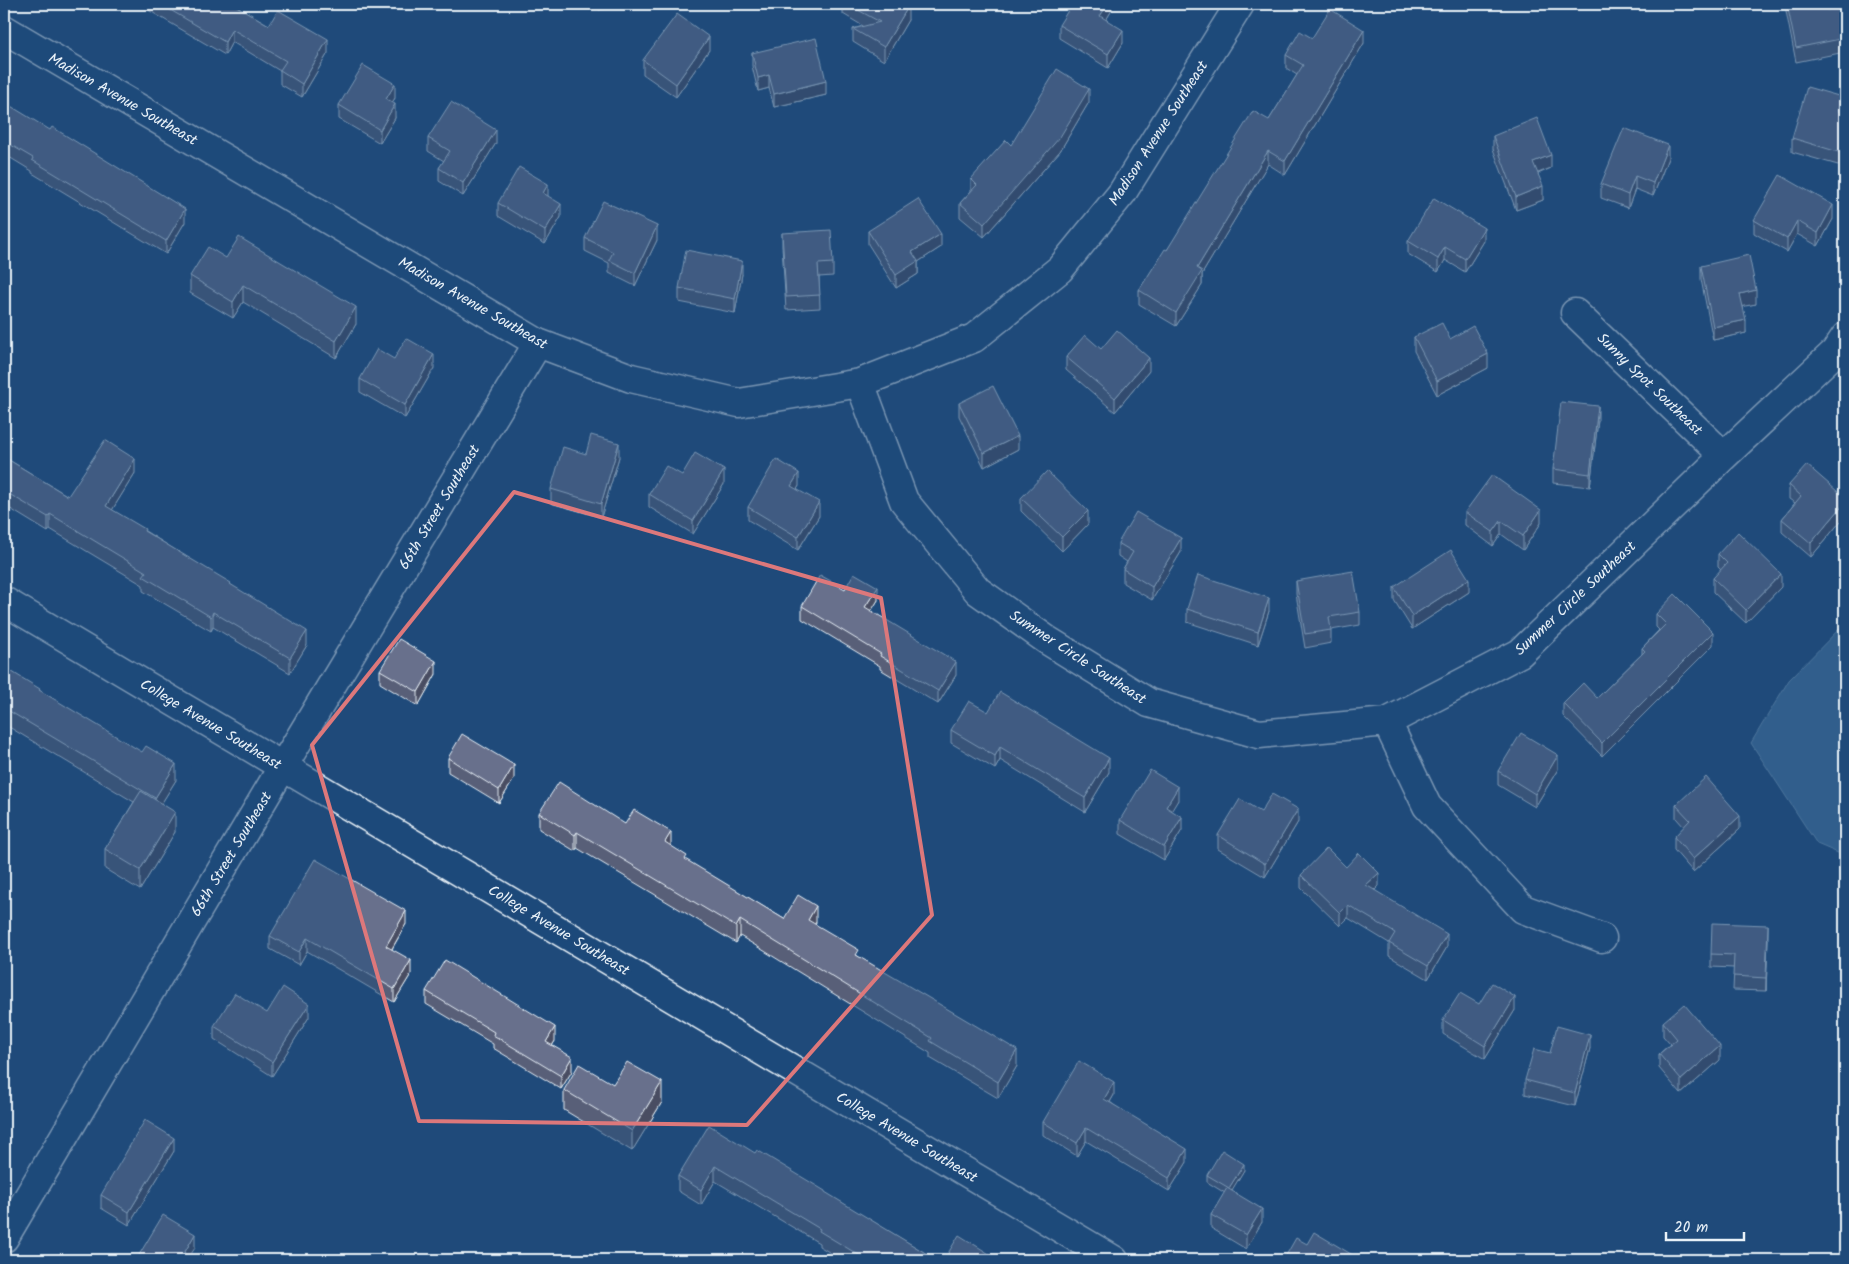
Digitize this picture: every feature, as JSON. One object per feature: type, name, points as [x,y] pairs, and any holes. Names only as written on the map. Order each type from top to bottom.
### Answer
[{"type":"street","name":"Madison Avenue Southeast","points":[[4,29],[538,343],[631,378],[739,403],[860,383],[974,338],[1060,269],[1122,194],[1240,4]]},
{"type":"street","name":"Sunny Spot Southeast","points":[[1575,313],[1724,456]]},
{"type":"street","name":"Summer Circle Southeast","points":[[860,383],[904,501],[978,591],[1048,640],[1149,703],[1259,734],[1387,722],[1520,653],[1834,352],[1845,337]]},
{"type":"street","name":"66th Street Southeast","points":[[4,1238],[283,766],[538,343]]},
{"type":"street","name":"College Avenue Southeast","points":[[4,601],[1114,1260]]},
{"type":"street","points":[[1387,722],[1427,806],[1522,909],[1602,938]]},
{"type":"highlighted area","points":[[514,492],[881,598],[932,915],[747,1125],[419,1121],[312,745]]},
{"type":"water","points":[[1845,623],[1845,856],[1817,844],[1751,743],[1789,680]]},
{"type":"building","points":[[160,4],[233,4],[269,25],[278,10],[328,39],[302,84],[280,70],[286,61],[232,29],[225,42]]},
{"type":"building","points":[[847,4],[903,4],[908,7],[884,47],[853,29],[880,22]]},
{"type":"building","points":[[1072,4],[1108,4],[1100,16],[1123,30],[1108,54],[1059,25]]},
{"type":"building","points":[[1787,4],[1826,4],[1827,10],[1845,6],[1845,38],[1796,48]]},
{"type":"building","points":[[1330,9],[1364,30],[1285,161],[1268,151],[1197,268],[1202,271],[1176,313],[1139,290],[1165,249],[1167,250],[1253,111],[1269,120],[1303,65],[1286,55],[1300,31],[1312,38]]},
{"type":"building","points":[[677,14],[709,37],[676,84],[643,60]]},
{"type":"building","points":[[816,38],[826,81],[774,94],[769,75],[758,78],[752,53]]},
{"type":"building","points":[[363,65],[395,84],[386,99],[395,104],[380,130],[339,105]]},
{"type":"building","points":[[1057,69],[1089,89],[1060,137],[984,224],[960,203],[977,185],[971,179],[1006,140],[1011,145]]},
{"type":"building","points":[[1807,87],[1842,97],[1838,111],[1845,114],[1845,154],[1792,138]]},
{"type":"building","points":[[4,102],[50,130],[52,127],[185,209],[166,241],[4,141]]},
{"type":"building","points":[[451,102],[496,130],[463,183],[439,168],[450,151],[428,138]]},
{"type":"building","points":[[1537,118],[1551,155],[1533,162],[1543,186],[1516,197],[1493,136]]},
{"type":"building","points":[[1624,128],[1668,145],[1653,183],[1635,176],[1628,195],[1601,184]]},
{"type":"building","points":[[519,167],[548,184],[543,193],[561,204],[545,231],[498,203]]},
{"type":"building","points":[[1780,175],[1833,205],[1818,233],[1797,221],[1787,239],[1754,220]]},
{"type":"building","points":[[1434,198],[1484,228],[1465,259],[1445,247],[1438,259],[1408,241]]},
{"type":"building","points":[[918,199],[941,234],[912,252],[918,261],[896,275],[868,231]]},
{"type":"building","points":[[603,201],[657,226],[635,273],[609,260],[613,252],[585,238]]},
{"type":"building","points":[[831,230],[833,263],[818,264],[820,295],[786,297],[782,233]]},
{"type":"building","points":[[239,237],[356,307],[336,341],[243,285],[233,302],[190,276],[208,247],[226,258]]},
{"type":"building","points":[[686,250],[742,261],[735,299],[679,288]]},
{"type":"building","points":[[1749,255],[1756,290],[1740,294],[1746,320],[1713,327],[1701,266]]},
{"type":"building","points":[[1442,323],[1450,339],[1473,326],[1488,354],[1437,381],[1414,337]]},
{"type":"building","points":[[1117,330],[1149,358],[1115,398],[1066,357],[1085,335],[1101,349]]},
{"type":"building","points":[[406,338],[434,354],[405,405],[360,379],[377,349],[394,359]]},
{"type":"building","points":[[993,386],[1018,436],[984,453],[959,403]]},
{"type":"building","points":[[1561,402],[1598,406],[1590,474],[1553,469]]},
{"type":"building","points":[[591,435],[619,443],[601,504],[551,489],[563,447],[586,454]]},
{"type":"building","points":[[105,440],[135,459],[106,506],[307,631],[290,658],[213,612],[211,617],[143,576],[146,572],[50,514],[48,517],[4,491],[4,457],[68,496]]},
{"type":"building","points":[[695,453],[724,470],[693,521],[649,494],[666,466],[682,475]]},
{"type":"building","points":[[776,459],[799,473],[791,486],[819,502],[798,537],[748,507]]},
{"type":"building","points":[[1807,465],[1845,498],[1845,503],[1811,543],[1782,519],[1801,496],[1789,485]]},
{"type":"building","points":[[1047,471],[1088,511],[1062,537],[1021,498]]},
{"type":"building","points":[[1492,475],[1541,510],[1523,536],[1501,521],[1493,532],[1465,512]]},
{"type":"building","points":[[1136,512],[1181,538],[1152,587],[1123,569],[1133,552],[1118,543]]},
{"type":"building","points":[[1738,532],[1781,574],[1746,610],[1713,578],[1727,563],[1718,554]]},
{"type":"building","points":[[1451,550],[1469,579],[1412,616],[1394,587]]},
{"type":"building","points":[[1353,571],[1360,612],[1329,617],[1331,630],[1305,634],[1296,581]]},
{"type":"building","points":[[854,573],[878,587],[865,607],[956,662],[938,691],[802,606],[820,575],[845,589]]},
{"type":"building","points":[[1198,575],[1269,598],[1258,632],[1187,609]]},
{"type":"building","points":[[1675,594],[1713,632],[1602,743],[1563,703],[1583,683],[1597,698],[1645,651],[1642,648],[1666,624],[1656,614]]},
{"type":"building","points":[[399,639],[436,661],[418,692],[380,670]]},
{"type":"building","points":[[4,667],[142,752],[146,746],[176,764],[155,798],[4,708]]},
{"type":"building","points":[[1000,692],[1109,758],[1085,798],[1000,747],[995,756],[951,730],[969,701],[988,712]]},
{"type":"building","points":[[1521,733],[1558,755],[1535,794],[1498,771]]},
{"type":"building","points":[[462,734],[514,765],[499,790],[448,758]]},
{"type":"building","points":[[1150,770],[1178,787],[1166,807],[1182,817],[1164,847],[1120,820]]},
{"type":"building","points":[[1706,777],[1740,816],[1693,859],[1674,837],[1690,820],[1676,805]]},
{"type":"building","points":[[559,782],[625,824],[634,810],[671,832],[665,842],[687,856],[685,859],[784,919],[798,895],[816,906],[808,920],[859,950],[856,955],[1017,1050],[998,1082],[930,1041],[932,1038],[740,920],[736,927],[577,832],[575,835],[539,813]]},
{"type":"building","points":[[141,791],[175,812],[140,870],[105,849]]},
{"type":"building","points":[[1272,794],[1298,809],[1265,864],[1218,835],[1240,799],[1261,812]]},
{"type":"building","points":[[1327,848],[1346,867],[1359,853],[1379,873],[1366,885],[1447,934],[1428,966],[1389,943],[1395,933],[1348,905],[1340,913],[1301,875]]},
{"type":"building","points":[[315,859],[406,911],[386,946],[411,960],[394,989],[307,938],[299,952],[270,936]]},
{"type":"building","points":[[1712,923],[1768,925],[1766,978],[1733,976],[1734,955],[1711,954]]},
{"type":"building","points":[[445,960],[555,1027],[546,1042],[572,1057],[561,1076],[493,1035],[494,1032],[426,991]]},
{"type":"building","points":[[1492,983],[1515,997],[1485,1046],[1443,1020],[1460,993],[1479,1004]]},
{"type":"building","points":[[283,987],[309,1004],[272,1062],[214,1026],[235,993],[267,1013]]},
{"type":"building","points":[[1684,1004],[1720,1046],[1681,1080],[1659,1054],[1677,1039],[1663,1022]]},
{"type":"building","points":[[1557,1026],[1590,1035],[1575,1093],[1525,1080],[1534,1049],[1550,1053]]},
{"type":"building","points":[[1079,1061],[1114,1082],[1104,1099],[1187,1149],[1169,1178],[1086,1128],[1077,1143],[1043,1122]]},
{"type":"building","points":[[627,1062],[662,1082],[632,1131],[564,1090],[579,1064],[613,1084]]},
{"type":"building","points":[[145,1120],[174,1138],[129,1212],[101,1195]]},
{"type":"building","points":[[709,1125],[755,1153],[757,1150],[937,1260],[867,1260],[819,1231],[820,1229],[715,1166],[701,1190],[678,1176]]},
{"type":"building","points":[[1222,1150],[1244,1164],[1229,1188],[1207,1175]]},
{"type":"building","points":[[1227,1188],[1262,1209],[1246,1235],[1211,1215]]},
{"type":"building","points":[[163,1215],[195,1234],[182,1257],[187,1260],[136,1260]]},
{"type":"building","points":[[1314,1232],[1361,1260],[1284,1259],[1296,1238],[1307,1244]]},
{"type":"building","points":[[959,1235],[991,1255],[988,1260],[944,1260]]}]
